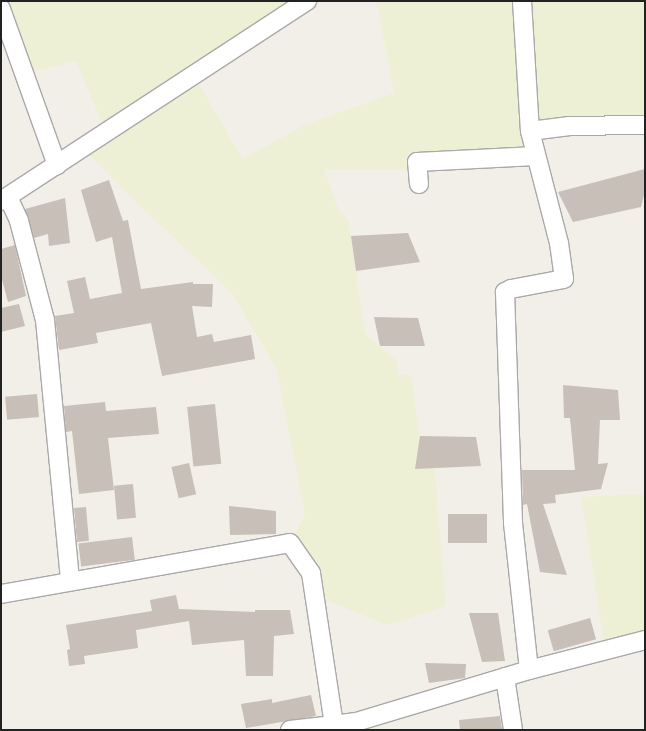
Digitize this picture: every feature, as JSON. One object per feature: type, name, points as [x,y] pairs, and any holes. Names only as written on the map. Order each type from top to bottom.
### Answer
[{"type":"street","points":[[70,580],[45,320],[19,221],[4,199],[307,1]]},
{"type":"street","points":[[522,1],[530,131],[559,243],[564,279],[511,289],[505,292],[513,523],[528,670]]},
{"type":"street","points":[[1,9],[57,165]]},
{"type":"street","points":[[530,131],[570,126],[645,126]]},
{"type":"street","points":[[419,184],[417,162],[536,156]]},
{"type":"street","points":[[1,594],[70,580],[290,543],[311,573],[334,725]]},
{"type":"street","points":[[290,730],[356,722],[528,670],[645,640]]},
{"type":"street","points":[[505,677],[513,730]]},
{"type":"green space","points":[[1,1],[307,1],[194,76],[243,159],[304,125],[394,93],[378,9],[374,1],[645,1],[645,125],[531,131],[536,156],[418,170],[324,169],[338,208],[349,222],[365,333],[397,361],[398,375],[411,375],[423,455],[434,458],[446,606],[387,625],[314,595],[290,543],[305,515],[276,368],[231,292],[140,206],[83,148],[106,133],[76,61],[24,74]]},
{"type":"green space","points":[[645,484],[645,640],[605,650],[581,497],[643,494]]},
{"type":"building","points":[[645,169],[645,191],[641,207],[573,222],[558,192]]},
{"type":"building","points":[[109,180],[123,221],[128,220],[141,289],[193,282],[193,284],[213,284],[212,307],[192,306],[197,337],[212,334],[214,342],[251,335],[255,359],[162,376],[151,323],[96,333],[98,343],[59,350],[55,316],[74,313],[67,281],[85,277],[90,299],[122,293],[112,237],[96,242],[81,190]]},
{"type":"building","points":[[65,198],[70,243],[49,246],[48,234],[34,238],[25,209]]},
{"type":"building","points":[[408,233],[420,262],[356,271],[351,236]]},
{"type":"building","points":[[15,245],[26,296],[8,302],[1,276],[1,249]]},
{"type":"building","points":[[19,304],[25,326],[1,332],[1,308]]},
{"type":"building","points":[[374,317],[418,318],[425,346],[380,346]]},
{"type":"building","points":[[563,385],[618,390],[620,420],[600,420],[598,464],[608,463],[601,489],[555,495],[556,503],[543,504],[567,575],[540,572],[527,504],[523,505],[522,470],[575,470],[570,418],[564,418]]},
{"type":"building","points":[[37,394],[39,417],[7,420],[5,397]]},
{"type":"building","points":[[105,402],[106,411],[156,407],[159,434],[108,438],[114,490],[79,494],[72,431],[66,432],[64,406]]},
{"type":"building","points":[[215,404],[221,464],[193,467],[187,407]]},
{"type":"building","points":[[420,436],[476,437],[481,466],[415,469]]},
{"type":"building","points":[[189,463],[196,494],[179,498],[171,467]]},
{"type":"building","points":[[133,484],[136,518],[117,520],[114,486]]},
{"type":"building","points":[[229,506],[276,511],[276,534],[230,535]]},
{"type":"building","points":[[86,507],[89,541],[77,542],[74,508]]},
{"type":"building","points":[[448,514],[487,514],[487,543],[448,543]]},
{"type":"building","points":[[132,537],[135,560],[81,566],[78,544]]},
{"type":"building","points":[[176,595],[179,609],[255,612],[255,610],[290,610],[294,634],[274,636],[273,676],[246,676],[244,640],[192,645],[189,621],[136,630],[138,648],[84,656],[85,664],[69,666],[67,650],[70,649],[66,625],[152,611],[150,600]]},
{"type":"building","points":[[469,613],[498,613],[505,661],[482,662]]},
{"type":"building","points":[[590,618],[596,639],[554,651],[548,630]]},
{"type":"building","points":[[425,663],[466,664],[465,678],[429,683]]},
{"type":"building","points":[[311,695],[316,716],[246,728],[241,704],[272,699],[272,703]]},
{"type":"building","points":[[500,716],[502,730],[460,730],[459,720]]}]
